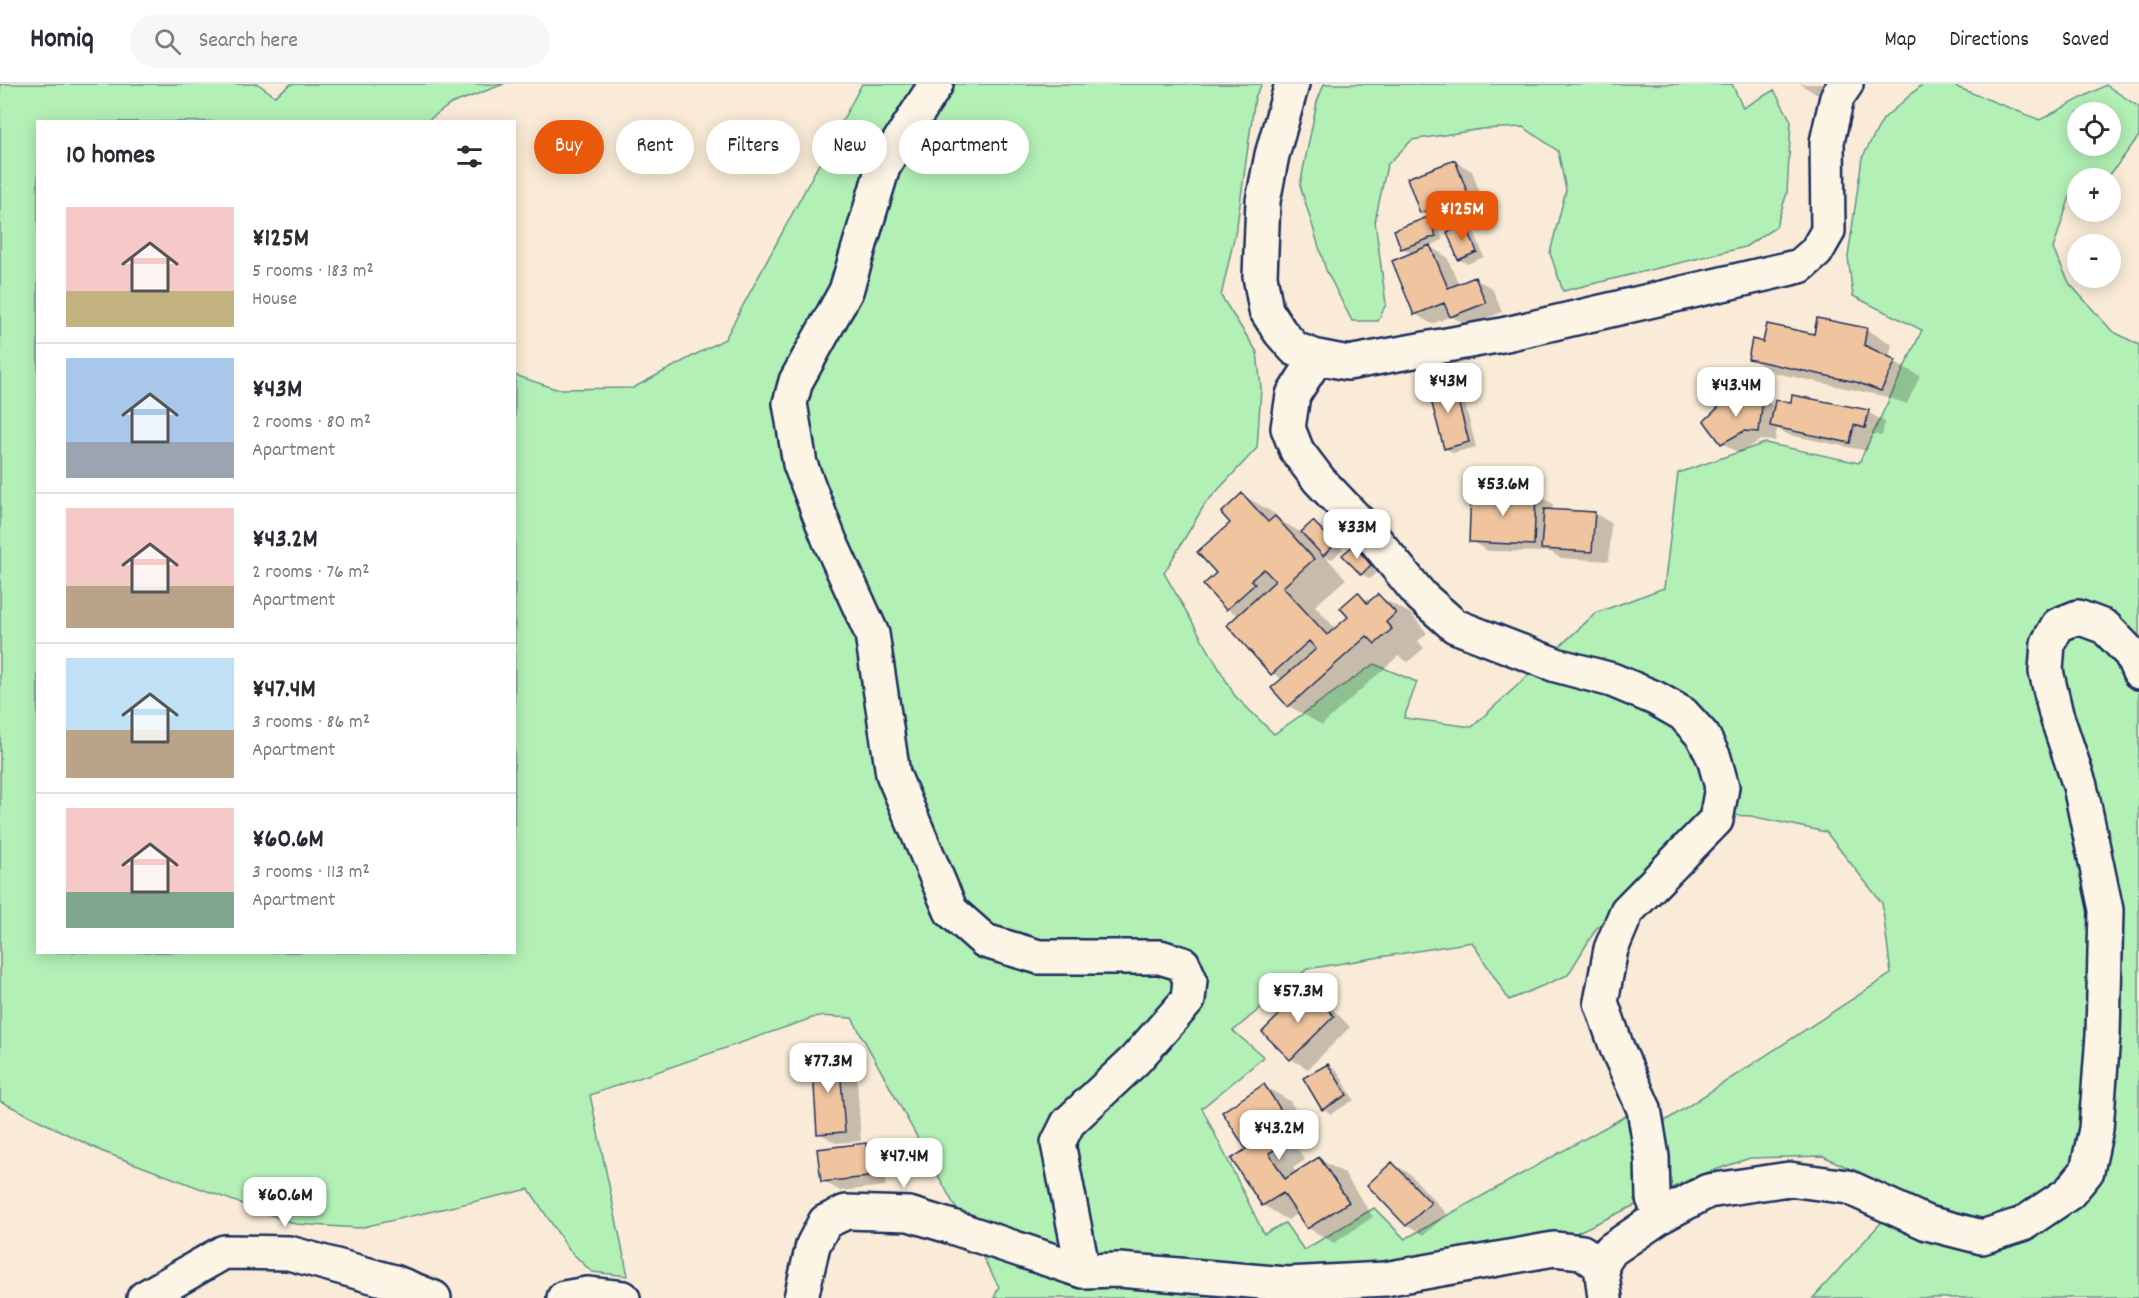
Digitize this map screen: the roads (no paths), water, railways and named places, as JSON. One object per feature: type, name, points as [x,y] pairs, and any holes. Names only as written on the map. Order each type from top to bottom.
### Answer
[{"type":"street","points":[[936,84],[883,167],[846,291],[796,381],[789,403],[801,464],[829,539],[872,634],[892,774],[951,911],[985,941],[1039,957],[1160,957],[1183,964],[1190,980],[1188,1000],[1135,1060],[1068,1123],[1058,1143],[1083,1271]]},
{"type":"street","points":[[1292,84],[1272,155],[1263,201],[1260,276],[1266,310],[1280,332],[1295,349],[1317,357],[1348,363],[1502,335],[1800,266],[1816,252],[1828,231],[1827,142],[1837,97],[1846,84]]},
{"type":"street","points":[[1317,357],[1293,395],[1288,428],[1297,451],[1319,480],[1371,535],[1421,596],[1455,626],[1556,665],[1612,680],[1655,698],[1683,714],[1703,736],[1714,759],[1722,787],[1716,820],[1627,911],[1611,949],[1601,1002],[1617,1048],[1644,1109],[1652,1157],[1653,1198],[1661,1216]]},
{"type":"street","points":[[1603,1282],[1611,1250],[1661,1216],[1708,1191],[1789,1179],[1848,1187],[1927,1224],[1982,1237],[2023,1224],[2069,1193],[2087,1171],[2096,1129],[2103,1035],[2106,910],[2080,786],[2056,714],[2046,670],[2048,643],[2058,625],[2078,617],[2105,627],[2131,654],[2139,672]]},
{"type":"street","points":[[801,1298],[813,1245],[825,1222],[846,1212],[909,1214],[1083,1271],[1119,1270],[1287,1284],[1384,1279],[1554,1249],[1582,1251],[1603,1282]]},
{"type":"street","points":[[144,1298],[224,1252],[290,1253],[394,1281],[434,1298]]},
{"type":"street","points":[[564,1298],[587,1294],[623,1298]]}]
